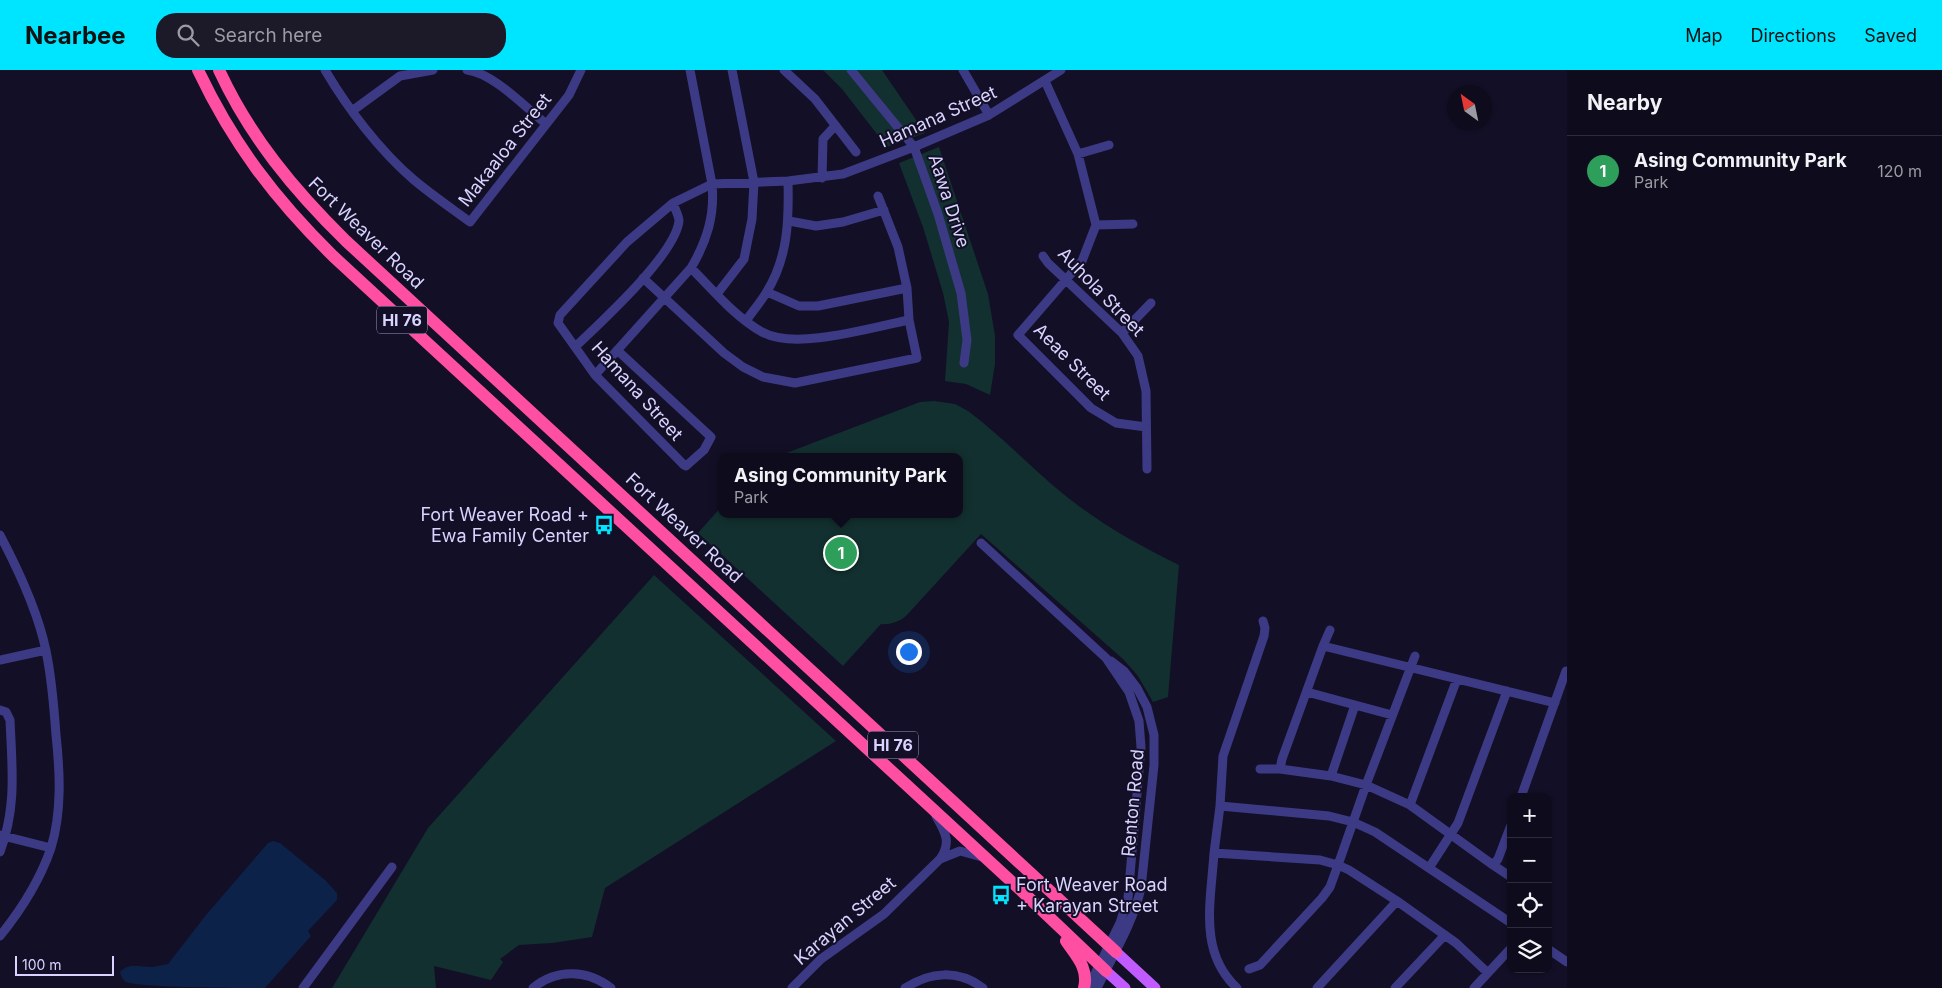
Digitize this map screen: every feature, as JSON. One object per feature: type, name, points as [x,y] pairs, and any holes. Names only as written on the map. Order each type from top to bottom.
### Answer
[{"type":"highway","name":"HI 76","points":[[198,70],[240,147],[272,191],[300,224],[1103,968]]},
{"type":"highway","name":"Fort Weaver Road","points":[[219,70],[256,136],[288,181],[346,241],[1111,950]]},
{"type":"highway","points":[[1062,929],[1091,949],[1111,950]]},
{"type":"highway","points":[[1062,929],[1066,941],[1079,958],[1084,969],[1086,988]]},
{"type":"main road","name":"Fort Weaver Road","points":[[1111,950],[1154,988]]},
{"type":"main road","name":"HI 76","points":[[1103,968],[1124,988]]},
{"type":"street","name":"Makaaloa Street","points":[[325,70],[352,111],[389,155],[413,180],[470,222],[545,123],[569,95],[581,70]]},
{"type":"street","points":[[352,111],[400,76],[433,70]]},
{"type":"street","points":[[467,70],[490,78],[545,123]]},
{"type":"street","points":[[595,374],[691,268],[703,248],[712,218],[712,184],[690,70]]},
{"type":"street","points":[[717,294],[744,259],[752,219],[754,182],[732,70]]},
{"type":"street","name":"Hamana Street","points":[[784,70],[815,99],[856,152]]},
{"type":"street","name":"Aawa Drive","points":[[851,70],[914,147],[938,214],[961,293],[967,340],[964,363]]},
{"type":"street","points":[[963,70],[989,115]]},
{"type":"street","name":"Hamana Street","points":[[617,350],[711,436],[704,450],[686,466],[595,374],[558,323],[560,315],[627,242],[673,203],[712,184],[788,181],[843,174],[914,147],[931,138],[957,130],[989,115],[1061,70]]},
{"type":"street","points":[[1045,81],[1078,154],[1096,225],[1133,224]]},
{"type":"street","points":[[822,178],[822,139],[836,126]]},
{"type":"street","points":[[1078,154],[1109,145]]},
{"type":"street","points":[[746,321],[767,292],[782,258],[789,221],[788,181]]},
{"type":"street","points":[[643,278],[730,357],[743,367],[763,376],[795,382],[816,380],[916,358],[909,320],[907,288],[898,247],[878,196]]},
{"type":"street","points":[[576,347],[643,278],[666,251],[675,235],[679,220],[673,203]]},
{"type":"street","points":[[789,221],[816,226],[843,222],[884,210]]},
{"type":"street","name":"Aeae Street","points":[[1096,225],[1082,261],[1018,335],[1091,408],[1116,422],[1146,426]]},
{"type":"street","name":"Auhola Street","points":[[1043,256],[1065,280],[1122,333],[1138,356],[1146,391],[1147,469]]},
{"type":"street","points":[[691,268],[746,321],[764,334],[788,339],[810,340],[909,320]]},
{"type":"street","points":[[767,292],[799,306],[818,306],[907,288]]},
{"type":"street","points":[[1122,333],[1151,303]]},
{"type":"street","points":[[0,535],[14,560],[33,608],[46,650],[52,687],[59,762],[58,817],[51,848],[34,888],[0,936]]},
{"type":"street","name":"Renton Road","points":[[981,543],[1106,658],[1124,671],[1138,688],[1150,716],[1154,745],[1142,888],[1136,905],[1111,950]]},
{"type":"street","points":[[1238,988],[1220,967],[1213,952],[1210,935],[1214,853],[1220,806],[1223,756],[1264,636],[1265,628],[1263,622]]},
{"type":"street","points":[[1280,769],[1282,759],[1330,630]]},
{"type":"street","points":[[1324,646],[1555,703]]},
{"type":"street","points":[[0,660],[46,650]]},
{"type":"street","points":[[1249,969],[1260,965],[1330,887],[1415,656]]},
{"type":"street","name":"Renton Road","points":[[1098,988],[1103,968],[1124,914],[1128,898],[1141,740],[1133,702],[1124,684],[1106,658]]},
{"type":"street","points":[[1522,793],[1566,671]]},
{"type":"street","points":[[1410,805],[1457,679]]},
{"type":"street","points":[[1429,868],[1458,823],[1506,690]]},
{"type":"street","points":[[1307,692],[1392,715]]},
{"type":"street","points":[[1331,776],[1355,704]]},
{"type":"street","points":[[0,710],[6,712],[10,720],[13,786],[12,812],[3,835],[0,852]]},
{"type":"street","points":[[1260,769],[1280,769],[1331,776],[1366,785],[1410,805],[1507,874]]},
{"type":"street","points":[[1220,806],[1329,816],[1353,822],[1375,832],[1507,920]]},
{"type":"street","name":"Karayan Street","points":[[792,988],[821,959],[884,914],[940,859],[946,850],[948,840],[933,811]]},
{"type":"street","points":[[3,835],[51,848]]},
{"type":"street","points":[[1493,865],[1498,858],[1507,835]]},
{"type":"street","name":"Karayan Street","points":[[940,859],[960,851],[987,859]]},
{"type":"street","points":[[1214,853],[1320,860],[1338,865],[1397,901],[1456,943],[1488,973]]},
{"type":"street","points":[[303,988],[392,867]]},
{"type":"street","points":[[1317,988],[1397,901]]},
{"type":"street","points":[[1395,988],[1444,936]]},
{"type":"street","points":[[1474,988],[1507,952]]},
{"type":"street","points":[[1552,952],[1567,962]]},
{"type":"street","name":"Renton Road","points":[[1086,988],[1103,968]]},
{"type":"street","points":[[534,988],[554,976],[574,973],[595,978],[611,988]]},
{"type":"street","points":[[905,988],[927,977],[947,974],[968,979],[983,988]]},
{"type":"green space","points":[[823,70],[882,70],[925,133],[887,147],[842,89]]},
{"type":"green space","points":[[939,147],[988,294],[995,336],[995,364],[990,395],[966,384],[945,381],[949,322],[943,293],[923,227],[899,163]]},
{"type":"green space","points":[[934,401],[955,404],[968,411],[1054,487],[1080,507],[1121,534],[1179,565],[1168,697],[1153,702],[1138,676],[1123,659],[981,534],[906,616],[894,623],[881,624],[843,666],[698,533],[718,510],[718,518],[963,518],[963,453],[786,453],[920,402]]},
{"type":"green space","points":[[654,575],[836,741],[605,888],[592,937],[552,943],[519,945],[500,959],[503,962],[491,980],[434,966],[436,988],[332,988],[428,828]]},
{"type":"water","points":[[273,841],[280,843],[325,880],[337,893],[337,900],[308,931],[311,936],[265,988],[151,985],[136,984],[124,980],[120,972],[127,967],[152,967],[168,964],[206,915],[268,843]]},
{"type":"place","name":"Fort Weaver Road + Ewa Family Center","points":[[604,525]]},
{"type":"place","name":"Asing Community Park","points":[[841,553]]},
{"type":"place","name":"Fort Weaver Road + Karayan Street","points":[[1001,895]]}]
